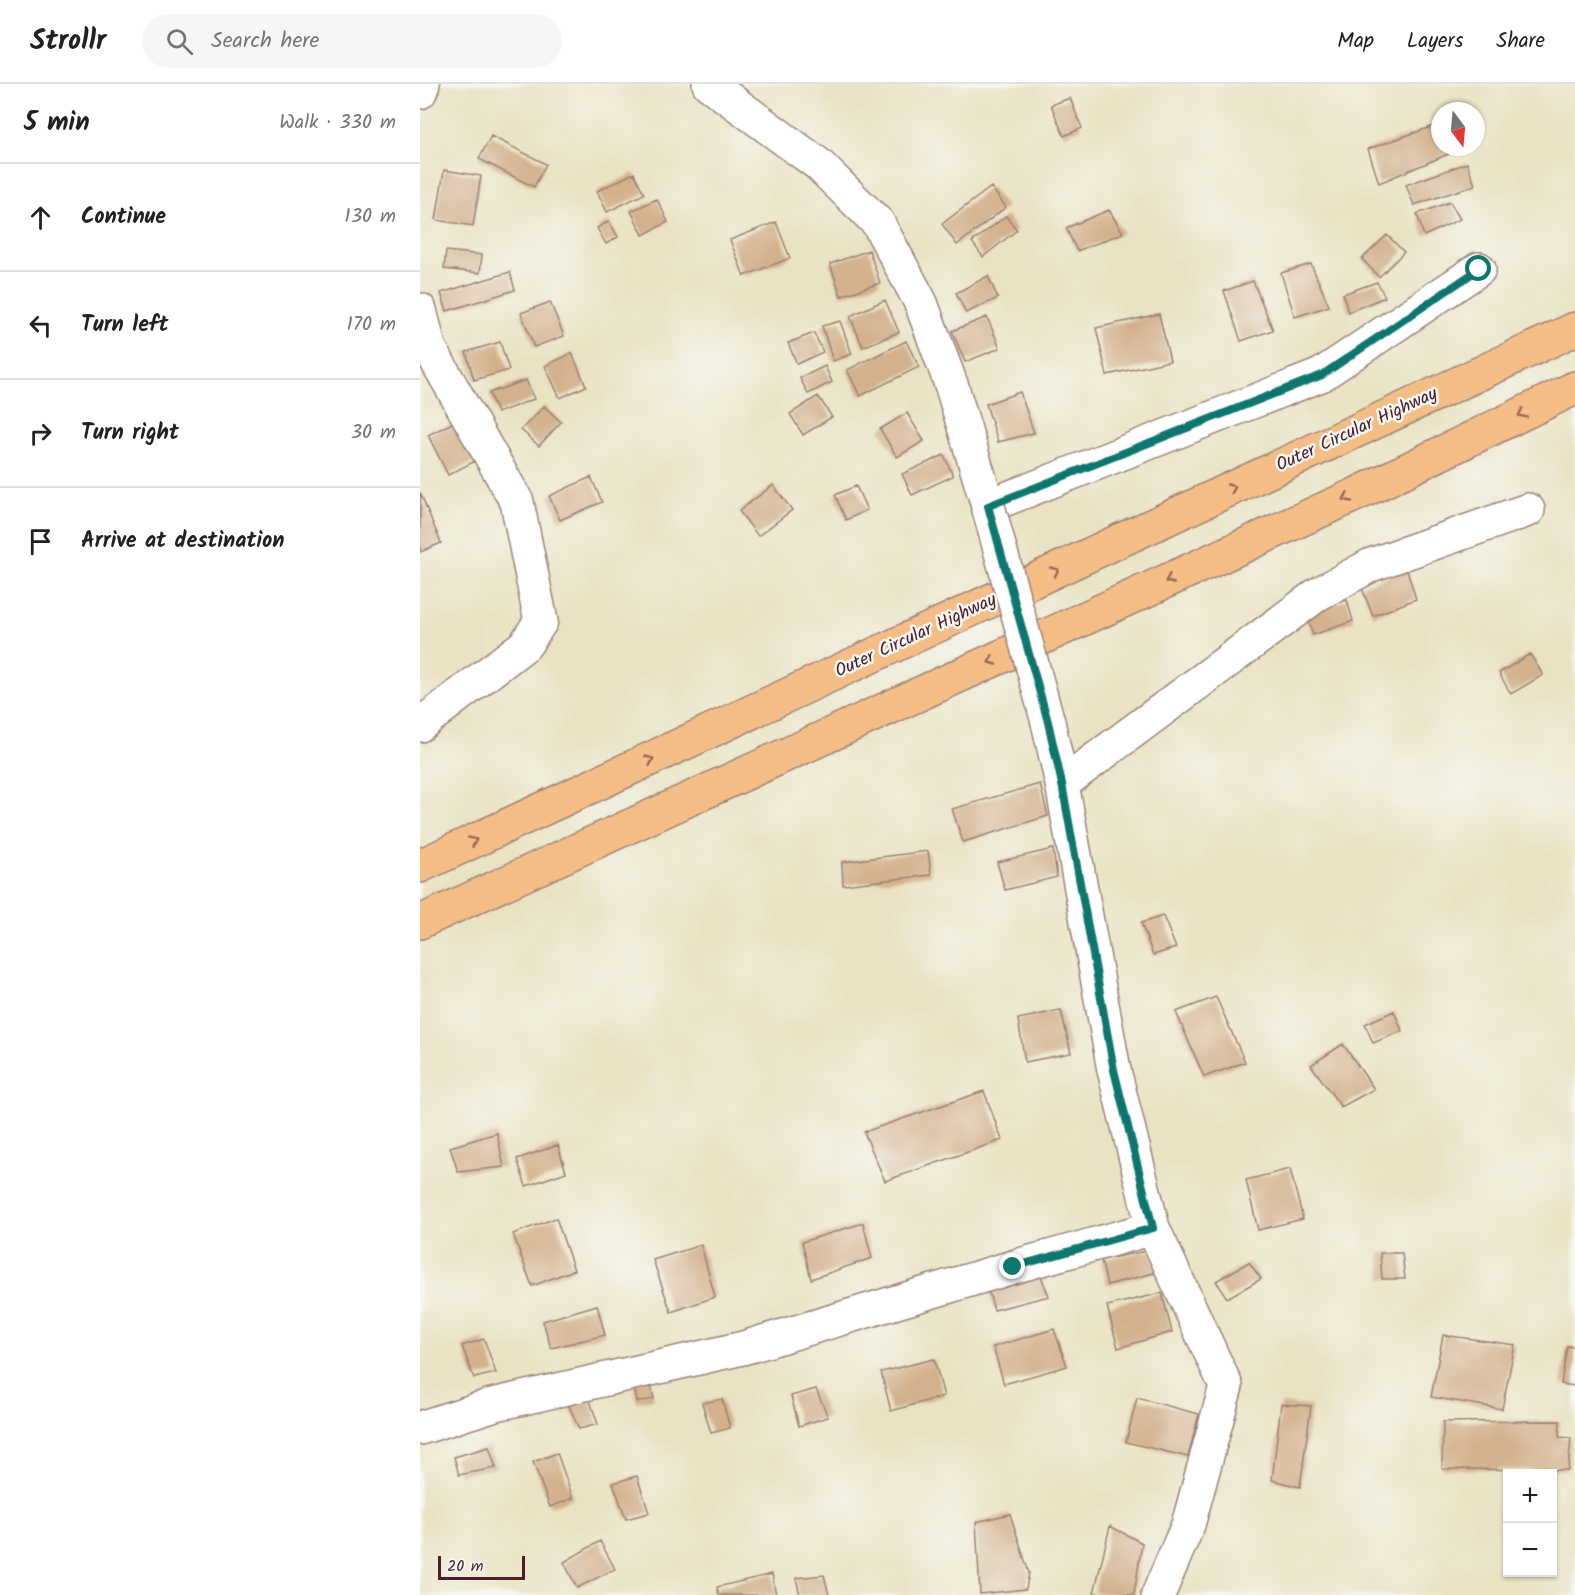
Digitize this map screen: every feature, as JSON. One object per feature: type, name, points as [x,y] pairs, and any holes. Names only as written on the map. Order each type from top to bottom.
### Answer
[{"type":"highway","name":"Outer Circular Highway","points":[[420,866],[1575,329]]},
{"type":"highway","points":[[420,922],[1357,494],[1575,388]]},
{"type":"street","points":[[420,92],[423,84]]},
{"type":"street","points":[[709,84],[818,164],[878,223],[921,303],[952,387],[988,506],[1048,722],[1062,784],[1114,1070],[1153,1228],[1226,1386],[1188,1525],[1158,1595]]},
{"type":"street","points":[[988,506],[1322,375],[1479,269]]},
{"type":"street","points":[[420,310],[429,348],[517,502],[540,621],[525,645],[420,725]]},
{"type":"street","points":[[1062,784],[1318,594],[1371,565],[1528,510]]},
{"type":"street","points":[[420,1428],[492,1405],[743,1348],[1013,1267],[1153,1228]]},
{"type":"building","points":[[1070,98],[1082,128],[1064,136],[1051,105]]},
{"type":"building","points":[[1431,127],[1431,156],[1444,156],[1379,183],[1368,149]]},
{"type":"building","points":[[491,136],[546,164],[534,187],[479,159]]},
{"type":"building","points":[[1467,163],[1475,185],[1414,205],[1406,185]]},
{"type":"building","points":[[444,170],[481,176],[473,226],[436,220]]},
{"type":"building","points":[[634,173],[644,194],[607,212],[597,191]]},
{"type":"building","points":[[991,187],[1006,207],[957,245],[942,224]]},
{"type":"building","points":[[657,199],[668,222],[643,235],[631,211]]},
{"type":"building","points":[[1450,202],[1460,219],[1424,236],[1417,214]]},
{"type":"building","points":[[1109,210],[1123,233],[1077,251],[1066,228]]},
{"type":"building","points":[[1006,216],[1017,230],[983,257],[972,242]]},
{"type":"building","points":[[609,221],[618,237],[606,244],[597,228]]},
{"type":"building","points":[[776,222],[790,258],[744,276],[730,240]]},
{"type":"building","points":[[1387,235],[1404,252],[1379,277],[1362,259]]},
{"type":"building","points":[[869,250],[880,283],[841,296],[830,264]]},
{"type":"building","points":[[446,251],[482,255],[480,273],[444,269]]},
{"type":"building","points":[[1311,264],[1329,306],[1295,317],[1281,273]]},
{"type":"building","points":[[510,272],[515,290],[447,311],[441,293]]},
{"type":"building","points":[[988,276],[998,298],[966,313],[956,293]]},
{"type":"building","points":[[1253,281],[1273,330],[1241,341],[1224,291]]},
{"type":"building","points":[[1377,282],[1385,297],[1348,312],[1343,294]]},
{"type":"building","points":[[885,300],[899,332],[863,347],[850,316]]},
{"type":"building","points":[[550,302],[564,336],[534,347],[521,313]]},
{"type":"building","points":[[1159,314],[1170,361],[1107,375],[1096,328]]},
{"type":"building","points":[[987,317],[1000,348],[965,362],[952,331]]},
{"type":"building","points":[[840,321],[852,354],[833,361],[822,326]]},
{"type":"building","points":[[814,333],[823,352],[797,364],[788,343]]},
{"type":"building","points":[[906,341],[919,367],[860,396],[847,370]]},
{"type":"building","points":[[500,342],[509,370],[474,380],[466,352]]},
{"type":"building","points":[[572,353],[586,386],[560,398],[545,366]]},
{"type":"building","points":[[825,366],[832,382],[808,394],[800,378]]},
{"type":"building","points":[[526,380],[534,399],[497,413],[489,393]]},
{"type":"building","points":[[1020,392],[1034,433],[998,442],[986,404]]},
{"type":"building","points":[[818,396],[832,417],[803,435],[790,414]]},
{"type":"building","points":[[544,406],[561,422],[539,446],[521,430]]},
{"type":"building","points":[[907,413],[924,441],[897,457],[880,429]]},
{"type":"building","points":[[458,420],[479,459],[448,475],[428,435]]},
{"type":"building","points":[[944,455],[953,476],[912,495],[902,474]]},
{"type":"building","points":[[591,477],[602,502],[560,520],[549,496]]},
{"type":"building","points":[[773,485],[792,510],[758,536],[739,511]]},
{"type":"building","points":[[856,486],[867,510],[846,520],[835,495]]},
{"type":"building","points":[[420,492],[441,543],[420,552]]},
{"type":"building","points":[[1407,570],[1416,599],[1373,616],[1361,586]]},
{"type":"building","points":[[1347,600],[1353,621],[1313,635],[1305,613]]},
{"type":"building","points":[[1530,654],[1543,675],[1511,694],[1499,673]]},
{"type":"building","points":[[1040,784],[1048,816],[963,842],[952,809]]},
{"type":"building","points":[[1053,849],[1057,877],[1005,890],[997,862]]},
{"type":"building","points":[[928,851],[931,875],[843,885],[842,862]]},
{"type":"building","points":[[1163,916],[1176,948],[1153,955],[1141,923]]},
{"type":"building","points":[[1216,997],[1245,1062],[1204,1077],[1176,1012]]},
{"type":"building","points":[[1061,1010],[1071,1053],[1025,1062],[1018,1019]]},
{"type":"building","points":[[1394,1011],[1402,1031],[1373,1043],[1365,1024]]},
{"type":"building","points":[[1343,1044],[1374,1089],[1341,1107],[1311,1065]]},
{"type":"building","points":[[984,1091],[1002,1140],[885,1181],[864,1132]]},
{"type":"building","points":[[497,1133],[504,1167],[458,1172],[450,1147]]},
{"type":"building","points":[[558,1145],[566,1172],[526,1186],[517,1159]]},
{"type":"building","points":[[1290,1169],[1303,1219],[1258,1230],[1246,1180]]},
{"type":"building","points":[[556,1218],[574,1270],[532,1286],[513,1234]]},
{"type":"building","points":[[863,1223],[872,1258],[811,1279],[802,1242]]},
{"type":"building","points":[[701,1245],[715,1297],[671,1312],[653,1260]]},
{"type":"building","points":[[1151,1250],[1158,1272],[1107,1285],[1101,1260]]},
{"type":"building","points":[[1380,1253],[1402,1253],[1405,1279],[1382,1279]]},
{"type":"building","points":[[1249,1262],[1261,1279],[1227,1298],[1216,1281]]},
{"type":"building","points":[[1040,1274],[1049,1296],[994,1310],[987,1286]]},
{"type":"building","points":[[1162,1293],[1172,1332],[1118,1348],[1107,1306]]},
{"type":"building","points":[[597,1305],[605,1335],[551,1348],[543,1321]]},
{"type":"building","points":[[1054,1329],[1067,1366],[1004,1384],[993,1347]]},
{"type":"building","points":[[1443,1335],[1515,1345],[1502,1409],[1431,1397]]},
{"type":"building","points":[[484,1339],[496,1373],[474,1378],[462,1346]]},
{"type":"building","points":[[1567,1346],[1575,1347],[1575,1386],[1561,1384]]},
{"type":"building","points":[[934,1359],[944,1396],[891,1411],[881,1372]]},
{"type":"building","points":[[649,1377],[654,1399],[637,1402],[633,1382]]},
{"type":"building","points":[[816,1389],[828,1417],[799,1426],[791,1396]]},
{"type":"building","points":[[588,1395],[598,1424],[579,1429],[567,1401]]},
{"type":"building","points":[[1137,1398],[1199,1414],[1188,1457],[1126,1442]]},
{"type":"building","points":[[722,1399],[730,1428],[711,1433],[702,1403]]},
{"type":"building","points":[[1281,1404],[1311,1406],[1300,1487],[1272,1480]]},
{"type":"building","points":[[1560,1421],[1559,1437],[1571,1438],[1568,1470],[1442,1469],[1443,1422]]},
{"type":"building","points":[[489,1447],[496,1468],[459,1475],[454,1457]]},
{"type":"building","points":[[557,1453],[573,1498],[550,1507],[533,1462]]},
{"type":"building","points":[[637,1476],[649,1513],[626,1519],[613,1483]]},
{"type":"building","points":[[1010,1514],[1029,1573],[1026,1589],[980,1594],[976,1522]]},
{"type":"building","points":[[1110,1526],[1142,1543],[1134,1595],[1094,1593]]},
{"type":"building","points":[[600,1541],[615,1569],[577,1588],[564,1562]]},
{"type":"building","points":[[772,1574],[776,1595],[719,1595],[717,1587]]},
{"type":"building","points":[[824,1575],[829,1595],[800,1595],[796,1578]]},
{"type":"route","points":[[1013,1267],[1153,1228],[1114,1070],[1062,784],[1048,722],[988,506],[1322,375],[1479,269]]}]
